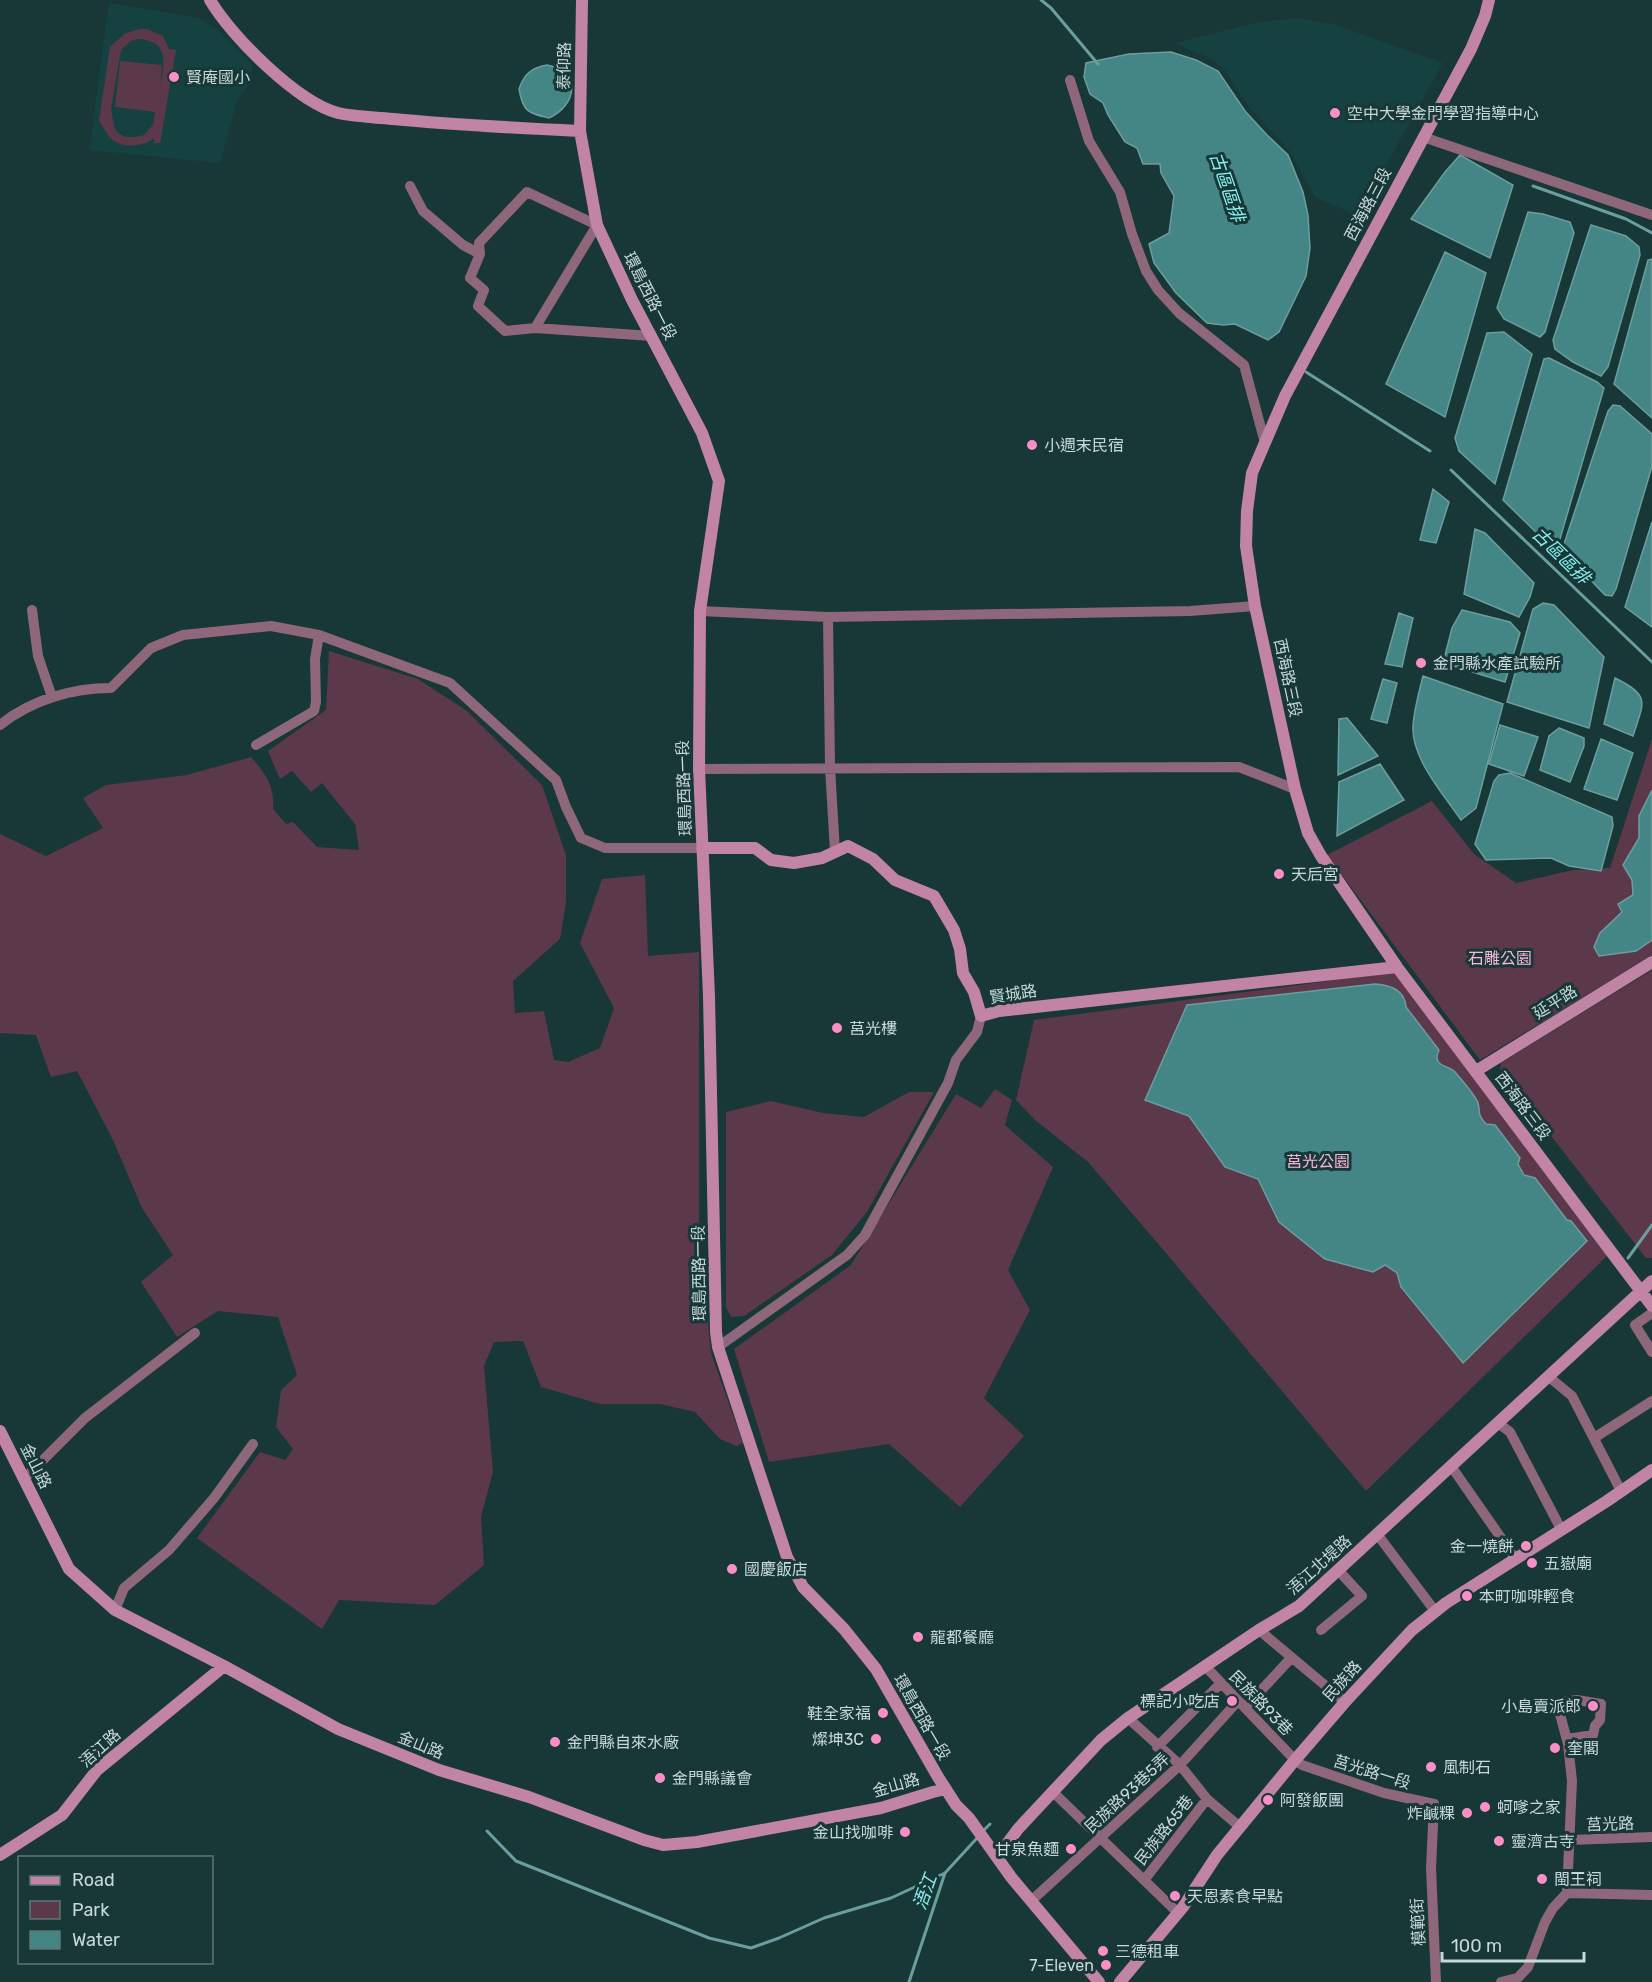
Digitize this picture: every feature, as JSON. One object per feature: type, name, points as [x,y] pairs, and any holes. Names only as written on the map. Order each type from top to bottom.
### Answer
[{"type":"main road","points":[[210,0],[219,16],[265,66],[306,97],[338,113],[430,123],[580,132]]},
{"type":"main road","name":"泰仰路","points":[[580,132],[582,0]]},
{"type":"main road","name":"西海路三段","points":[[1489,0],[1471,49],[1285,396],[1252,472],[1247,511],[1246,546],[1255,606],[1295,789],[1308,833],[1321,856],[1397,967],[1652,1306]]},
{"type":"main road","name":"環島西路一段","points":[[580,132],[597,225],[632,300],[702,433],[719,482],[699,611],[699,769],[710,996],[718,1347],[780,1534],[798,1580],[876,1669],[946,1790],[993,1852]]},
{"type":"main road","name":"賢城路","points":[[703,848],[755,848],[771,860],[794,863],[822,858],[848,846],[873,859],[895,880],[934,896],[954,930],[960,949],[963,973],[974,992],[981,1016],[999,1011],[1397,967]]},
{"type":"main road","name":"延平路","points":[[1476,1071],[1652,962]]},
{"type":"main road","name":"浯江北堤路","points":[[993,1852],[1018,1829],[1101,1740],[1128,1718],[1259,1630],[1299,1606],[1652,1281]]},
{"type":"main road","name":"金山路","points":[[0,1431],[69,1569],[115,1610],[224,1666],[338,1729],[439,1770],[530,1797],[663,1845],[697,1842],[881,1808],[946,1790]]},
{"type":"main road","name":"民族路","points":[[1120,1982],[1183,1907],[1217,1855],[1240,1827],[1299,1763],[1345,1702],[1412,1630],[1435,1611],[1652,1470]]},
{"type":"main road","name":"浯江路","points":[[0,1855],[62,1815],[97,1770],[224,1666]]},
{"type":"main road","points":[[993,1852],[1099,1982]]},
{"type":"street","points":[[1070,80],[1089,141],[1120,192],[1146,271],[1158,290],[1179,313],[1244,365],[1265,443]]},
{"type":"street","points":[[1423,136],[1652,214]]},
{"type":"street","points":[[410,186],[423,211],[463,245],[480,254]]},
{"type":"street","points":[[535,328],[597,225],[527,192],[479,243],[480,254],[470,278],[484,290],[477,306],[505,331],[535,328],[652,336]]},
{"type":"street","points":[[699,611],[828,617],[1190,611],[1255,606]]},
{"type":"street","points":[[32,610],[38,657],[52,697]]},
{"type":"street","points":[[828,617],[830,768],[835,852]]},
{"type":"street","points":[[0,725],[42,699],[94,688],[111,688],[151,648],[183,635],[271,626],[319,635],[450,683],[556,780],[581,838],[605,848],[703,848]]},
{"type":"street","points":[[256,745],[314,711],[316,702],[315,659],[319,635]]},
{"type":"street","points":[[699,769],[1239,767],[1295,789]]},
{"type":"street","points":[[718,1347],[847,1255],[865,1235],[948,1083],[956,1060],[977,1032],[981,1016]]},
{"type":"street","points":[[1652,1313],[1635,1325],[1652,1352]]},
{"type":"street","points":[[24,1479],[85,1418],[195,1333]]},
{"type":"street","points":[[1549,1377],[1572,1396],[1621,1491]]},
{"type":"street","points":[[1594,1438],[1652,1401]]},
{"type":"street","points":[[1498,1423],[1510,1432],[1561,1529]]},
{"type":"street","points":[[115,1610],[124,1588],[169,1550],[214,1498],[253,1444]]},
{"type":"street","points":[[1451,1466],[1515,1558]]},
{"type":"street","points":[[1377,1534],[1435,1611]]},
{"type":"street","points":[[1321,1630],[1362,1596],[1338,1570]]},
{"type":"street","points":[[1259,1630],[1345,1702]]},
{"type":"street","name":"民族路93巷5弄","points":[[1031,1901],[1180,1765],[1291,1658]]},
{"type":"street","name":"民族路93巷","points":[[1205,1666],[1299,1763]]},
{"type":"street","points":[[1157,1747],[1221,1683]]},
{"type":"street","points":[[1501,1982],[1515,1980],[1532,1960],[1545,1922],[1553,1908],[1567,1893],[1572,1781],[1567,1740],[1557,1703],[1577,1700],[1602,1704],[1600,1720],[1595,1726],[1593,1735],[1567,1740]]},
{"type":"street","name":"民族路65巷","points":[[1128,1718],[1157,1747],[1180,1765],[1207,1799],[1240,1827]]},
{"type":"street","name":"莒光路一段","points":[[1299,1763],[1384,1793],[1434,1804]]},
{"type":"street","points":[[1053,1792],[1178,1912]]},
{"type":"street","name":"民族路65巷","points":[[1145,1879],[1207,1799]]},
{"type":"street","name":"模範街","points":[[1434,1804],[1431,1860],[1436,1982]]},
{"type":"street","name":"莒光路","points":[[1570,1840],[1652,1837]]},
{"type":"street","points":[[1567,1893],[1652,1895]]},
{"type":"shaded area","name":"賢庵國小","points":[[109,3],[199,18],[218,30],[253,66],[246,88],[237,101],[220,163],[89,150]]},
{"type":"shaded area","name":"空中大學金門學習指導中心","points":[[1300,18],[1333,24],[1443,63],[1358,216],[1315,197],[1289,150],[1249,107],[1225,70],[1215,61],[1175,43],[1258,22]]},
{"type":"green space","points":[[147,29],[163,36],[169,49],[176,50],[160,143],[154,143],[154,138],[145,143],[123,145],[109,136],[99,120],[110,47],[124,34]],"holes":[[[138,39],[148,41],[160,48],[162,54],[163,68],[160,85],[162,65],[120,61],[115,107],[155,112],[153,125],[144,135],[125,137],[117,132],[111,109],[121,50],[131,41]]]},
{"type":"green space","points":[[329,651],[418,679],[467,711],[542,785],[566,855],[566,902],[560,939],[513,981],[515,1013],[544,1011],[554,1060],[568,1062],[600,1048],[614,1008],[580,943],[602,879],[645,875],[648,956],[699,952],[699,1234],[711,1353],[743,1443],[736,1446],[720,1439],[695,1412],[660,1404],[600,1404],[541,1387],[523,1341],[494,1342],[484,1366],[493,1472],[481,1517],[484,1565],[435,1605],[339,1600],[322,1629],[197,1538],[260,1452],[285,1460],[293,1449],[276,1427],[281,1390],[297,1375],[278,1317],[218,1311],[177,1337],[141,1282],[173,1255],[142,1208],[113,1140],[77,1071],[51,1077],[36,1035],[0,1033],[0,834],[46,856],[103,828],[83,798],[106,785],[187,775],[251,757],[271,787],[273,809],[286,824],[293,822],[317,847],[359,850],[355,824],[322,783],[311,792],[292,771],[280,779],[268,751],[326,710]]},
{"type":"green space","name":"石雕公園","points":[[1652,739],[1652,955],[1480,1060],[1327,855],[1432,801],[1474,854],[1516,883],[1573,870],[1610,868]]},
{"type":"green space","points":[[1652,970],[1652,1258],[1646,1258],[1500,1070],[1501,1063]]},
{"type":"green space","name":"莒光公園","points":[[1396,972],[1608,1255],[1366,1491],[1088,1162],[1035,1120],[1016,1100],[1034,1020]]},
{"type":"green space","points":[[995,1089],[1012,1100],[1005,1125],[1053,1167],[1008,1270],[1030,1310],[984,1398],[1024,1436],[960,1507],[889,1444],[769,1462],[734,1349],[851,1265],[956,1094],[981,1108]]},
{"type":"green space","points":[[909,1092],[934,1092],[867,1212],[832,1255],[744,1316],[731,1317],[726,1307],[726,1112],[771,1101],[823,1113],[864,1117]]},
{"type":"water","points":[[1171,52],[1196,60],[1218,71],[1245,111],[1288,155],[1303,192],[1308,215],[1310,248],[1306,276],[1279,332],[1268,340],[1235,324],[1207,323],[1176,293],[1154,263],[1149,244],[1169,233],[1174,196],[1161,173],[1160,164],[1143,164],[1137,148],[1125,142],[1103,103],[1090,94],[1084,77],[1086,63],[1129,54]]},
{"type":"water","points":[[547,65],[566,74],[572,89],[565,105],[549,118],[531,113],[522,103],[519,89],[529,72]]},
{"type":"water","points":[[1460,155],[1513,185],[1490,258],[1411,219]]},
{"type":"water","points":[[1528,212],[1570,222],[1574,233],[1545,332],[1540,337],[1504,319],[1497,308]]},
{"type":"water","points":[[1591,225],[1626,236],[1639,247],[1640,255],[1608,367],[1601,376],[1573,362],[1555,349],[1553,340]]},
{"type":"water","points":[[1445,252],[1486,273],[1445,417],[1386,384]]},
{"type":"water","points":[[1652,259],[1652,418],[1614,384],[1648,260]]},
{"type":"water","points":[[1504,332],[1532,354],[1495,484],[1459,451],[1455,438],[1487,333]]},
{"type":"water","points":[[1549,358],[1597,382],[1604,388],[1560,539],[1556,545],[1549,545],[1503,500],[1544,359]]},
{"type":"water","points":[[1613,405],[1620,406],[1652,434],[1652,466],[1612,596],[1605,595],[1562,550],[1608,411]]},
{"type":"water","points":[[1433,489],[1449,502],[1436,543],[1420,540]]},
{"type":"water","points":[[1652,522],[1652,627],[1625,607]]},
{"type":"water","points":[[1475,529],[1485,533],[1534,583],[1530,597],[1519,617],[1464,594]]},
{"type":"water","points":[[1543,603],[1554,605],[1604,657],[1589,728],[1507,702],[1533,609]]},
{"type":"water","points":[[1462,610],[1510,622],[1520,633],[1505,682],[1443,663],[1452,628]]},
{"type":"water","points":[[1399,613],[1413,618],[1402,667],[1385,664]]},
{"type":"water","points":[[1423,676],[1503,704],[1476,808],[1461,820],[1430,776],[1417,751],[1413,726]]},
{"type":"water","points":[[1615,678],[1635,690],[1642,701],[1633,736],[1604,724]]},
{"type":"water","points":[[1383,679],[1397,683],[1387,723],[1371,719]]},
{"type":"water","points":[[1347,718],[1378,756],[1338,775],[1339,719]]},
{"type":"water","points":[[1500,725],[1538,737],[1524,776],[1489,764]]},
{"type":"water","points":[[1559,728],[1584,738],[1584,746],[1570,782],[1540,770],[1549,736]]},
{"type":"water","points":[[1601,739],[1633,753],[1617,800],[1584,789]]},
{"type":"water","points":[[1380,764],[1404,800],[1337,836],[1339,782]]},
{"type":"water","points":[[1510,773],[1612,817],[1613,826],[1601,871],[1569,866],[1551,858],[1486,860],[1475,844],[1494,781],[1499,775]]},
{"type":"water","points":[[1652,790],[1652,940],[1636,951],[1599,956],[1594,947],[1600,933],[1622,912],[1618,904],[1633,895],[1632,880],[1623,865],[1639,838],[1639,816]]},
{"type":"water","points":[[1375,984],[1391,987],[1403,996],[1406,1007],[1439,1050],[1437,1060],[1439,1063],[1455,1072],[1477,1100],[1480,1115],[1486,1124],[1495,1125],[1520,1158],[1518,1164],[1524,1175],[1535,1178],[1567,1220],[1571,1221],[1587,1241],[1463,1363],[1401,1287],[1397,1273],[1385,1265],[1373,1272],[1325,1259],[1279,1222],[1258,1179],[1225,1167],[1189,1116],[1145,1100],[1187,1005]]},
{"type":"waterway","name":"古區區排","points":[[1041,0],[1051,8],[1098,64]]},
{"type":"waterway","points":[[1533,186],[1626,219],[1652,233]]},
{"type":"waterway","name":"古區區排","points":[[1306,372],[1430,451]]},
{"type":"waterway","name":"古區區排","points":[[1451,470],[1652,662]]},
{"type":"waterway","name":"浯江","points":[[1628,1258],[1652,1225]]},
{"type":"waterway","name":"浯江","points":[[982,1832],[990,1824]]},
{"type":"waterway","points":[[487,1831],[516,1861],[709,1938],[751,1948],[824,1918],[891,1898],[945,1873]]},
{"type":"waterway","name":"浯江","points":[[909,1982],[945,1873],[978,1837]]},
{"type":"place","name":"賢庵國小","points":[[174,77]]},
{"type":"place","name":"空中大學金門學習指導中心","points":[[1335,113]]},
{"type":"place","name":"小週末民宿","points":[[1032,445]]},
{"type":"place","name":"金門縣水產試驗所","points":[[1421,663]]},
{"type":"place","name":"天后宮","points":[[1279,874]]},
{"type":"place","name":"莒光樓","points":[[837,1028]]},
{"type":"place","name":"金一燒餅","points":[[1526,1546]]},
{"type":"place","name":"五嶽廟","points":[[1532,1563]]},
{"type":"place","name":"國慶飯店","points":[[732,1569]]},
{"type":"place","name":"本町咖啡輕食","points":[[1467,1596]]},
{"type":"place","name":"龍都餐廳","points":[[918,1637]]},
{"type":"place","name":"標記小吃店","points":[[1232,1701]]},
{"type":"place","name":"小島賣派郎","points":[[1593,1706]]},
{"type":"place","name":"鞋全家福","points":[[883,1713]]},
{"type":"place","name":"燦坤3C","points":[[876,1739]]},
{"type":"place","name":"金門縣自來水廠","points":[[555,1742]]},
{"type":"place","name":"奎閣","points":[[1555,1748]]},
{"type":"place","name":"風制石","points":[[1431,1767]]},
{"type":"place","name":"金門縣議會","points":[[660,1778]]},
{"type":"place","name":"阿發飯團","points":[[1268,1800]]},
{"type":"place","name":"蚵嗲之家","points":[[1485,1807]]},
{"type":"place","name":"炸鹹粿","points":[[1467,1813]]},
{"type":"place","name":"金山找咖啡","points":[[905,1832]]},
{"type":"place","name":"靈濟古寺","points":[[1499,1841]]},
{"type":"place","name":"甘泉魚麵","points":[[1071,1849]]},
{"type":"place","name":"閩王祠","points":[[1542,1879]]},
{"type":"place","name":"天恩素食早點","points":[[1175,1896]]},
{"type":"place","name":"三德租車","points":[[1103,1951]]},
{"type":"place","name":"7-Eleven","points":[[1106,1965]]}]
